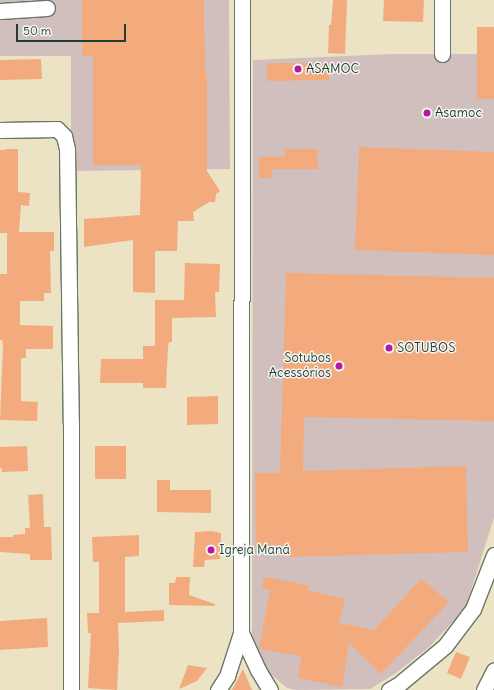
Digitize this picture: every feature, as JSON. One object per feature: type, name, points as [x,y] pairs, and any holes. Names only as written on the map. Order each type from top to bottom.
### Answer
[{"type":"street","points":[[218,690],[228,676],[241,633],[242,0]]},
{"type":"street","points":[[442,0],[442,54]]},
{"type":"street","points":[[0,11],[47,8]]},
{"type":"street","points":[[0,130],[57,129],[64,136],[67,149],[71,431],[71,690]]},
{"type":"street","points":[[394,688],[445,646],[473,609],[494,555]]},
{"type":"street","points":[[241,633],[258,670],[270,690]]},
{"type":"street","points":[[484,690],[494,670]]},
{"type":"shaded area","points":[[0,0],[229,0],[230,169],[71,171],[71,56],[0,56]]},
{"type":"shaded area","points":[[392,54],[494,54],[494,518],[465,609],[429,647],[396,673],[370,689],[296,690],[287,688],[267,671],[252,642],[253,60]]},
{"type":"building","points":[[82,0],[204,0],[205,74],[207,74],[207,171],[220,191],[216,194],[215,202],[209,202],[193,212],[194,221],[178,221],[177,251],[155,251],[155,293],[133,292],[133,240],[84,247],[84,219],[140,215],[141,165],[93,165],[93,56],[82,56]]},
{"type":"building","points":[[333,0],[347,0],[345,54],[328,53],[329,25],[331,25]]},
{"type":"building","points":[[384,0],[424,0],[423,22],[383,21]]},
{"type":"building","points":[[477,27],[494,27],[494,99],[477,99]]},
{"type":"building","points":[[41,59],[42,79],[0,80],[0,60]]},
{"type":"building","name":"ASAMOC","points":[[267,63],[330,63],[329,80],[267,81]]},
{"type":"building","points":[[359,147],[494,152],[494,255],[355,250]]},
{"type":"building","points":[[18,149],[18,192],[30,193],[29,206],[21,205],[19,232],[54,232],[54,251],[50,251],[51,293],[44,293],[44,301],[20,301],[20,325],[53,326],[53,349],[26,349],[26,358],[21,358],[21,401],[38,402],[37,421],[0,420],[3,345],[2,340],[0,340],[0,274],[7,274],[7,233],[0,233],[0,150]]},
{"type":"building","points":[[285,149],[317,149],[318,169],[272,169],[271,178],[259,178],[259,157],[285,157]]},
{"type":"building","points":[[185,263],[220,264],[219,292],[215,292],[216,317],[172,318],[172,342],[169,342],[168,347],[166,388],[143,388],[143,383],[100,383],[101,359],[143,359],[143,346],[155,346],[155,300],[184,300]]},
{"type":"building","name":"SOTUBOS","points":[[286,273],[494,278],[494,421],[304,417],[303,471],[466,466],[468,552],[289,557],[289,546],[256,546],[255,473],[280,473]]},
{"type":"building","points":[[218,396],[218,424],[187,425],[187,397]]},
{"type":"building","points":[[27,446],[28,471],[2,472],[2,468],[0,468],[0,447]]},
{"type":"building","points":[[95,446],[126,446],[126,479],[95,479]]},
{"type":"building","points":[[157,480],[170,480],[170,490],[211,490],[211,513],[157,512]]},
{"type":"building","points":[[43,494],[44,527],[51,527],[52,560],[30,560],[30,554],[0,552],[0,537],[13,537],[13,535],[25,534],[25,528],[30,528],[28,495]]},
{"type":"building","points":[[211,531],[221,533],[220,559],[205,560],[204,567],[193,567],[195,532]]},
{"type":"building","points":[[139,535],[139,556],[125,557],[125,612],[164,610],[164,621],[118,623],[119,651],[117,690],[88,688],[91,633],[88,633],[87,613],[99,613],[99,562],[93,562],[92,537]]},
{"type":"building","points":[[176,577],[190,577],[189,595],[215,604],[215,606],[169,605],[169,583],[175,583]]},
{"type":"building","points":[[264,577],[308,585],[307,590],[345,599],[339,623],[374,630],[421,579],[449,602],[381,674],[349,643],[342,687],[298,678],[301,656],[259,649],[270,590],[262,589]]},
{"type":"building","points":[[47,618],[48,647],[0,650],[0,621]]},
{"type":"building","points":[[456,652],[470,657],[461,679],[447,673]]},
{"type":"building","points":[[188,665],[207,668],[197,681],[179,689]]},
{"type":"building","points":[[243,669],[252,690],[232,690]]},
{"type":"place","name":"ASAMOC","points":[[298,69]]},
{"type":"place","name":"Asamoc","points":[[427,113]]},
{"type":"place","name":"SOTUBOS","points":[[389,348]]},
{"type":"place","name":"Sotubos Acessórios","points":[[339,366]]},
{"type":"place","name":"Igreja Maná","points":[[211,550]]}]
